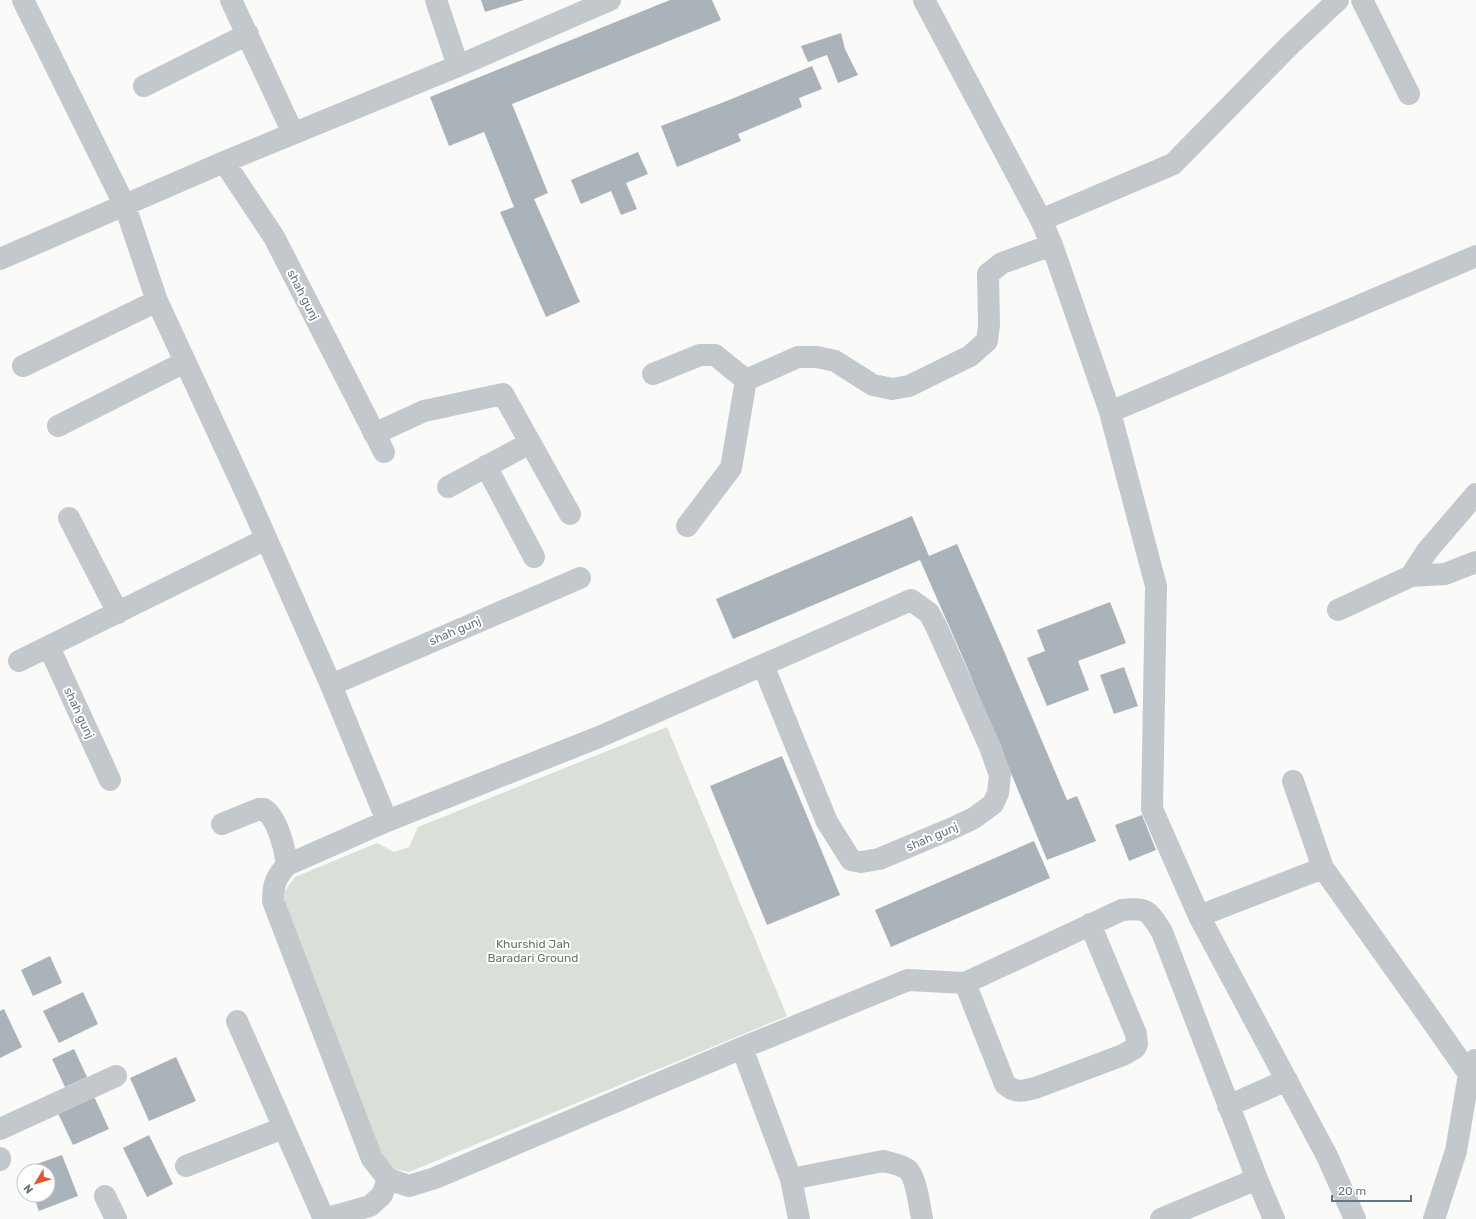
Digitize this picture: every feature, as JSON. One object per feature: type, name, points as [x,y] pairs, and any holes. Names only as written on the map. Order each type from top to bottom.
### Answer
[{"type":"street","points":[[23,0],[125,206],[157,301],[331,685],[387,821]]},
{"type":"street","points":[[231,0],[293,133]]},
{"type":"street","points":[[436,0],[458,66]]},
{"type":"street","points":[[0,259],[224,162],[458,66],[610,0]]},
{"type":"street","points":[[924,0],[1041,220],[1052,245],[1110,412],[1156,586],[1152,808],[1199,916],[1327,1156],[1355,1219]]},
{"type":"street","points":[[1041,220],[1173,164],[1290,45],[1338,0]]},
{"type":"street","points":[[1362,0],[1408,94]]},
{"type":"street","points":[[144,86],[248,34]]},
{"type":"street","name":"shah gunj","points":[[224,162],[274,237],[379,443],[424,411],[503,394],[570,514]]},
{"type":"street","points":[[746,380],[798,357],[810,357],[835,361],[873,385],[892,389],[909,386],[970,356],[987,341],[989,325],[988,274],[1002,263],[1052,245]]},
{"type":"street","points":[[1110,412],[1476,256]]},
{"type":"street","points":[[23,366],[157,301]]},
{"type":"street","points":[[653,374],[700,355],[715,355],[746,380]]},
{"type":"street","points":[[58,426],[185,362]]},
{"type":"street","points":[[687,526],[731,468],[746,380]]},
{"type":"street","points":[[448,487],[530,443]]},
{"type":"street","points":[[486,466],[534,557]]},
{"type":"street","points":[[1411,576],[1427,551],[1476,494]]},
{"type":"street","points":[[69,518],[118,613]]},
{"type":"street","points":[[19,661],[266,539]]},
{"type":"street","points":[[1338,610],[1411,576],[1445,574],[1476,562]]},
{"type":"street","name":"shah gunj","points":[[331,685],[580,578]]},
{"type":"street","name":"shah gunj","points":[[910,600],[930,613],[990,746],[1000,775],[998,793],[993,804],[974,818],[879,859],[861,862],[851,860],[828,822],[763,665],[910,600]]},
{"type":"street","name":"shah gunj","points":[[49,647],[110,780]]},
{"type":"street","points":[[763,665],[599,737],[387,821],[287,865],[278,875],[273,887],[273,900],[372,1159],[388,1179],[409,1186],[435,1178],[742,1048],[908,980],[964,983],[1122,910],[1137,908],[1151,914],[1162,932],[1228,1106],[1274,1219]]},
{"type":"street","points":[[1293,781],[1323,868],[1425,1011],[1472,1066],[1456,1151],[1434,1219]]},
{"type":"street","points":[[222,824],[259,809],[264,809],[273,819],[286,851],[287,865]]},
{"type":"street","points":[[1199,916],[1323,868]]},
{"type":"street","points":[[964,983],[1005,1084],[1012,1090],[1024,1091],[1038,1088],[1123,1055],[1135,1048],[1137,1044],[1136,1034],[1090,924]]},
{"type":"street","points":[[237,1021],[324,1219],[370,1206],[382,1195],[388,1179]]},
{"type":"street","points":[[742,1048],[791,1180],[799,1219]]},
{"type":"street","points":[[0,1129],[116,1076]]},
{"type":"street","points":[[1228,1106],[1287,1080]]},
{"type":"street","points":[[186,1166],[283,1128]]},
{"type":"street","points":[[791,1180],[883,1161],[897,1164],[908,1170],[916,1186],[922,1219]]},
{"type":"street","points":[[1161,1219],[1257,1180]]},
{"type":"street","points":[[105,1196],[116,1219]]},
{"type":"green space","name":"Khurshid Jah Baradari Ground","points":[[667,727],[787,1016],[409,1172],[386,1168],[286,916],[284,892],[295,877],[377,843],[394,852],[409,847],[418,827]]},
{"type":"building","points":[[481,0],[524,0],[485,12]]},
{"type":"building","points":[[670,0],[712,0],[721,20],[512,104],[548,193],[534,199],[580,302],[546,317],[500,212],[514,207],[484,132],[449,146],[430,97]]},
{"type":"building","points":[[841,33],[845,49],[858,75],[838,83],[827,55],[808,62],[801,46]]},
{"type":"building","points":[[812,66],[822,89],[799,98],[802,107],[738,134],[741,141],[677,167],[661,126]]},
{"type":"building","points":[[638,152],[648,174],[626,183],[637,209],[621,215],[611,191],[581,204],[571,180]]},
{"type":"building","points":[[912,516],[929,556],[957,544],[1067,800],[1077,796],[1096,841],[1047,860],[964,660],[920,560],[733,639],[716,599]]},
{"type":"building","points":[[1110,602],[1126,643],[1078,661],[1089,690],[1047,706],[1027,658],[1045,651],[1037,630]]},
{"type":"building","points":[[1124,667],[1138,706],[1114,714],[1100,675]]},
{"type":"building","points":[[782,756],[840,895],[767,925],[710,786]]},
{"type":"building","points":[[1142,815],[1156,850],[1129,861],[1115,825]]},
{"type":"building","points":[[1034,841],[1050,878],[891,947],[875,910]]},
{"type":"building","points":[[50,956],[62,983],[33,996],[21,970]]},
{"type":"building","points":[[83,992],[98,1024],[59,1043],[43,1011]]},
{"type":"building","points":[[4,1009],[22,1047],[0,1058],[0,1011]]},
{"type":"building","points":[[74,1049],[87,1077],[65,1087],[52,1059]]},
{"type":"building","points":[[176,1057],[196,1101],[149,1121],[130,1078]]},
{"type":"building","points":[[91,1090],[109,1129],[73,1145],[55,1107]]},
{"type":"building","points":[[149,1135],[173,1184],[147,1197],[123,1148]]},
{"type":"building","points":[[62,1155],[78,1196],[39,1211],[36,1203],[56,1203],[56,1163],[40,1163]]}]
